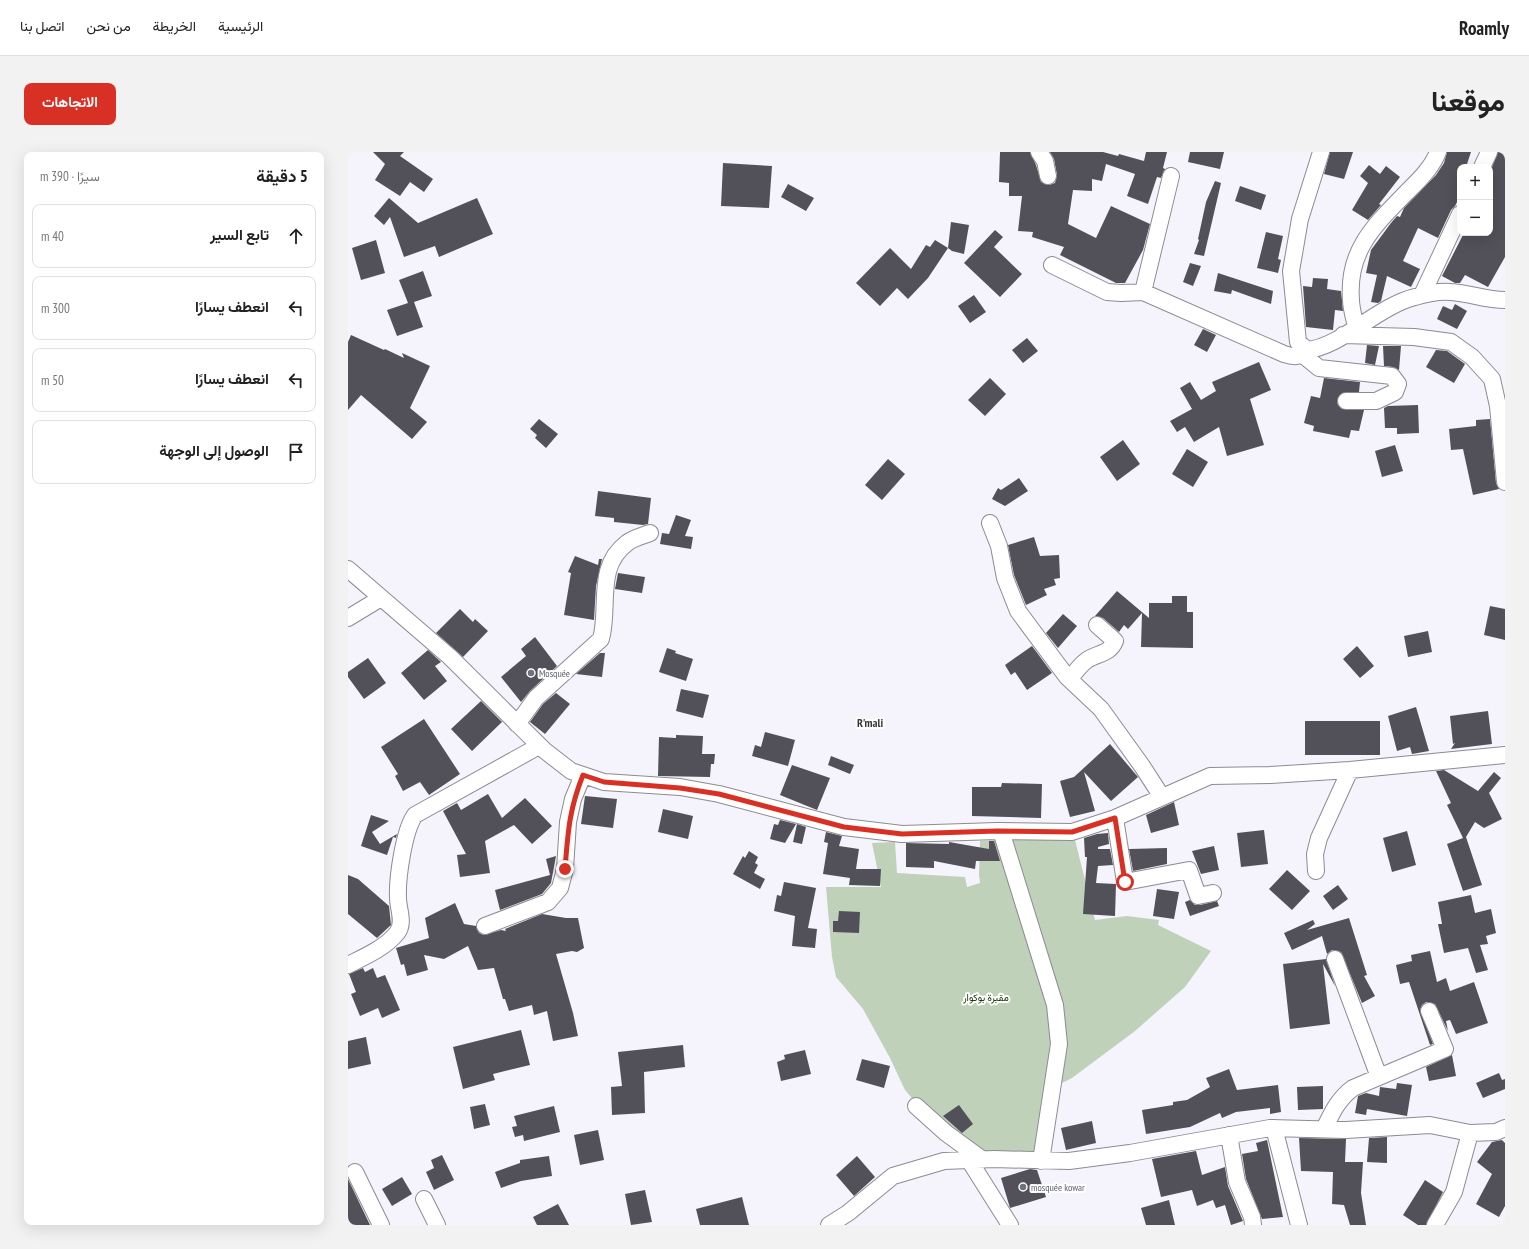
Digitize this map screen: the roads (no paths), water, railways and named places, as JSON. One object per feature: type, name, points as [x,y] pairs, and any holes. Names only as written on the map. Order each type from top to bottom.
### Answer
[{"type":"street","points":[[1039,152],[1045,161],[1048,176]]},
{"type":"street","points":[[1321,152],[1300,219],[1291,271],[1298,342],[1319,368],[1392,376],[1398,384],[1395,392],[1376,401],[1346,401]]},
{"type":"street","points":[[1350,331],[1352,282],[1356,257],[1364,239],[1384,215],[1423,176],[1438,152]]},
{"type":"street","points":[[1483,164],[1489,152]]},
{"type":"street","points":[[1143,292],[1171,176]]},
{"type":"street","points":[[1422,295],[1457,220]]},
{"type":"street","points":[[1052,265],[1107,292],[1121,294],[1143,292],[1293,357],[1305,352],[1320,349],[1375,315],[1413,297],[1450,292],[1492,300],[1505,298]]},
{"type":"street","points":[[1350,331],[1414,336],[1451,342],[1472,358],[1492,379],[1498,406],[1505,482]]},
{"type":"street","points":[[990,523],[999,546],[1005,578],[1018,611],[1070,679],[1101,709],[1162,797]]},
{"type":"street","points":[[517,724],[536,698],[600,639],[603,629],[605,585],[608,567],[612,558],[627,542],[650,533]]},
{"type":"street","points":[[348,569],[450,657],[539,746],[571,771],[604,782],[680,788],[719,794],[844,827],[902,834],[1001,831],[1072,832],[1115,818],[1210,776],[1270,775],[1350,770],[1505,754]]},
{"type":"street","points":[[348,618],[381,598]]},
{"type":"street","points":[[1070,679],[1081,665],[1089,659],[1104,653],[1113,647],[1115,641],[1113,637],[1097,625]]},
{"type":"street","points":[[348,966],[375,950],[396,934],[400,929],[401,922],[398,898],[399,878],[407,831],[415,815],[539,746]]},
{"type":"street","points":[[1316,871],[1315,854],[1319,838],[1350,770]]},
{"type":"street","points":[[485,926],[548,902],[560,888],[565,869],[568,822],[573,798],[583,775]]},
{"type":"street","points":[[1115,818],[1125,882],[1189,870],[1198,896],[1213,893]]},
{"type":"street","points":[[1001,831],[1055,1005],[1058,1025],[1059,1044],[1041,1161]]},
{"type":"street","points":[[1335,959],[1379,1077]]},
{"type":"street","points":[[1324,1129],[1342,1096],[1353,1088],[1445,1049],[1429,1011]]},
{"type":"street","points":[[916,1106],[976,1160],[1010,1225]]},
{"type":"street","points":[[829,1225],[848,1213],[893,1176],[944,1161],[1069,1161],[1115,1155],[1274,1128],[1324,1129],[1430,1124],[1470,1133],[1496,1132],[1505,1128]]},
{"type":"street","points":[[1274,1128],[1299,1225]]},
{"type":"street","points":[[1435,1225],[1454,1192],[1470,1133]]},
{"type":"street","points":[[1229,1135],[1237,1182],[1252,1217],[1253,1225]]},
{"type":"street","points":[[355,1172],[381,1225]]},
{"type":"street","points":[[424,1200],[437,1225]]},
{"type":"place","name":"Mosquée","points":[[531,673]]},
{"type":"place","name":"mosquée kowar","points":[[1023,1187]]},
{"type":"district","name":"R'mali","points":[[870,722]]},
{"type":"park label","name":"مقبرة بوكوار","points":[[986,997]]}]
